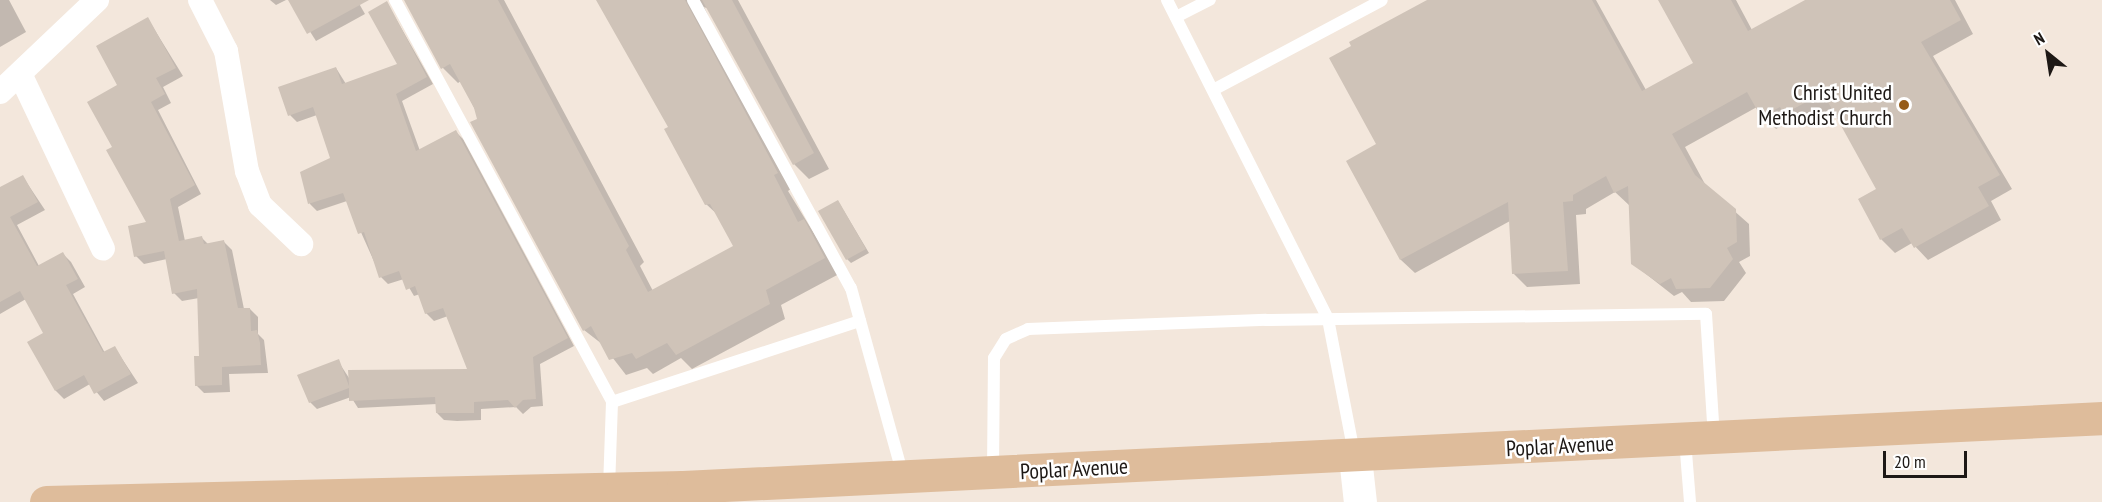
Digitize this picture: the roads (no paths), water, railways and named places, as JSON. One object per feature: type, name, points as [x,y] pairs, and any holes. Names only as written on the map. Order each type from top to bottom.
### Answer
[{"type":"main road","name":"Poplar Avenue","points":[[46,502],[597,493],[2102,418]]},
{"type":"street","points":[[0,93],[21,76],[97,0]]},
{"type":"street","points":[[200,0],[226,51],[248,171],[260,205],[301,244]]},
{"type":"street","points":[[21,76],[103,249]]},
{"type":"street","points":[[1355,457],[1360,502]]},
{"type":"lane","points":[[396,0],[612,402],[597,493]]},
{"type":"lane","points":[[693,0],[851,288],[903,477]]},
{"type":"lane","points":[[1167,0],[1328,319],[1355,457]]},
{"type":"lane","points":[[1176,17],[1210,0]]},
{"type":"lane","points":[[1213,90],[1382,0]]},
{"type":"lane","points":[[993,473],[994,358],[1006,339],[1028,329],[1328,319],[1706,314],[1700,439],[1690,502]]},
{"type":"lane","points":[[612,402],[860,321]]},
{"type":"place","name":"Christ United Methodist Church","points":[[1904,105]]}]
